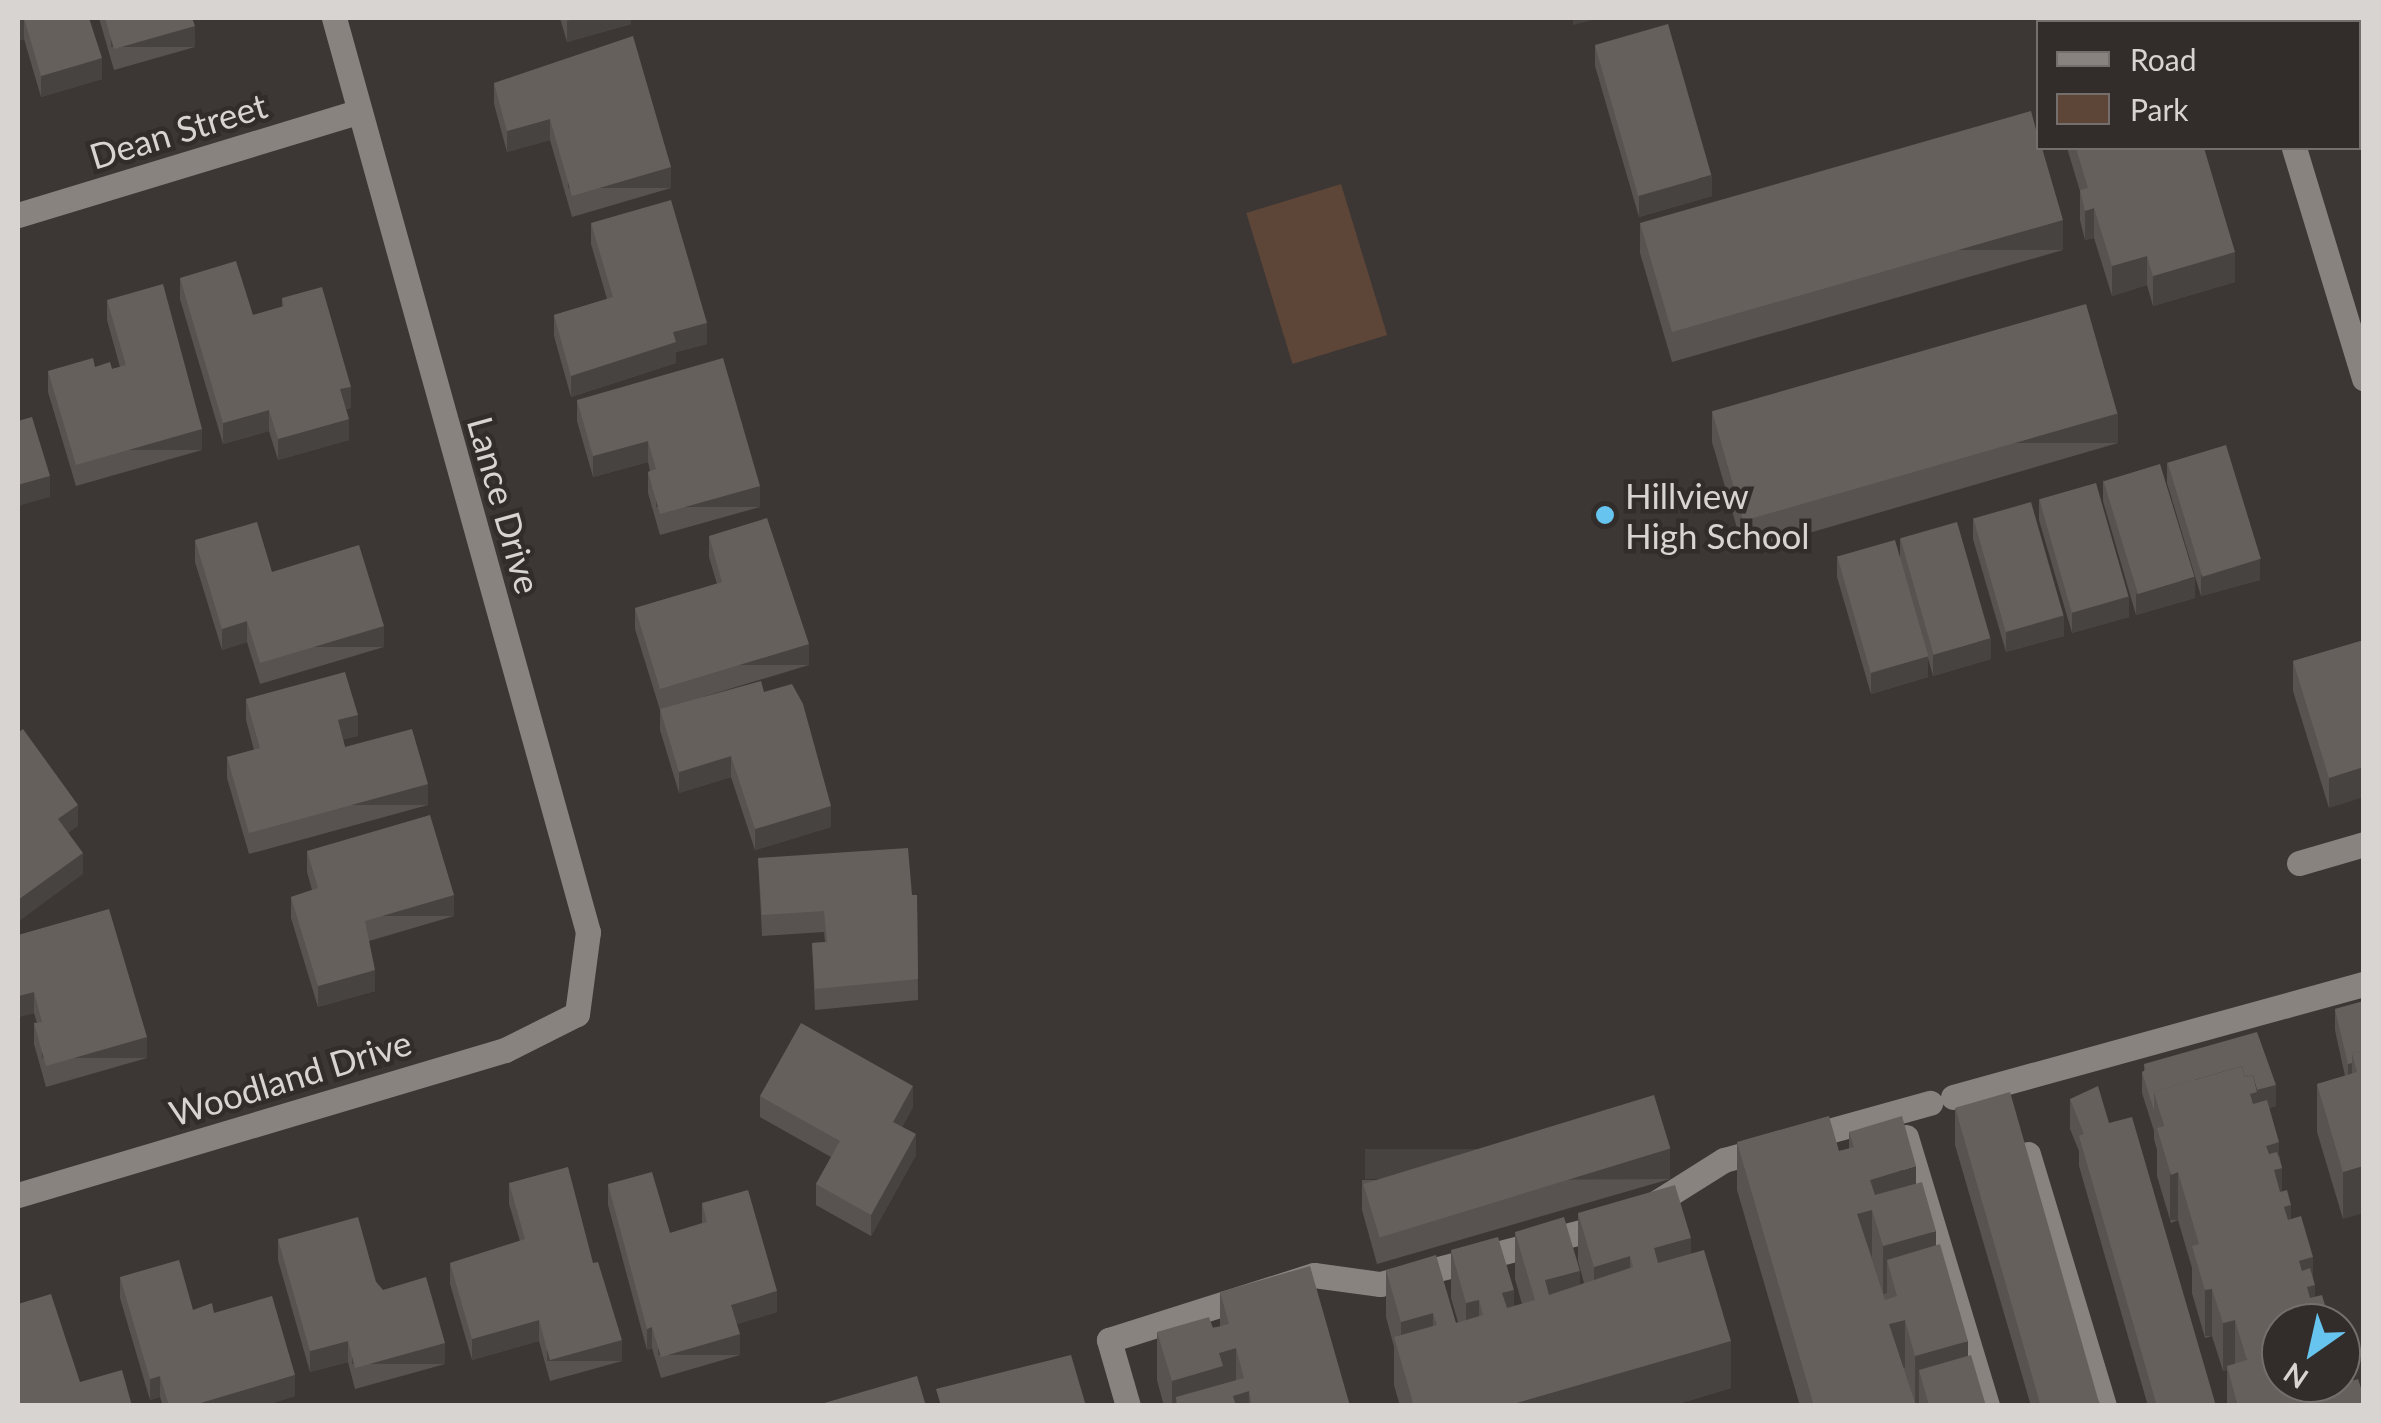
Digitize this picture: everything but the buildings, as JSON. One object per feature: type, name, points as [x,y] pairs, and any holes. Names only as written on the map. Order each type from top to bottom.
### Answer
[{"type":"street","name":"Lance Drive","points":[[334,18],[588,932],[577,1014]]},
{"type":"street","name":"Dean Street","points":[[18,216],[360,111]]},
{"type":"street","points":[[2295,150],[2364,379]]},
{"type":"street","points":[[2300,863],[2364,844]]},
{"type":"street","points":[[1128,1406],[1109,1340],[1314,1276],[1380,1284],[1628,1219],[1724,1160],[1942,1100],[2012,1102],[2364,984]]},
{"type":"street","name":"Woodland Drive","points":[[18,1195],[505,1050],[577,1014]]},
{"type":"street","points":[[2012,1102],[2104,1406]]},
{"type":"street","points":[[1899,1112],[1987,1406]]},
{"type":"green space","points":[[1341,184],[1387,335],[1293,364],[1246,213]]},
{"type":"place","name":"Hillview High School","points":[[1605,515]]}]
